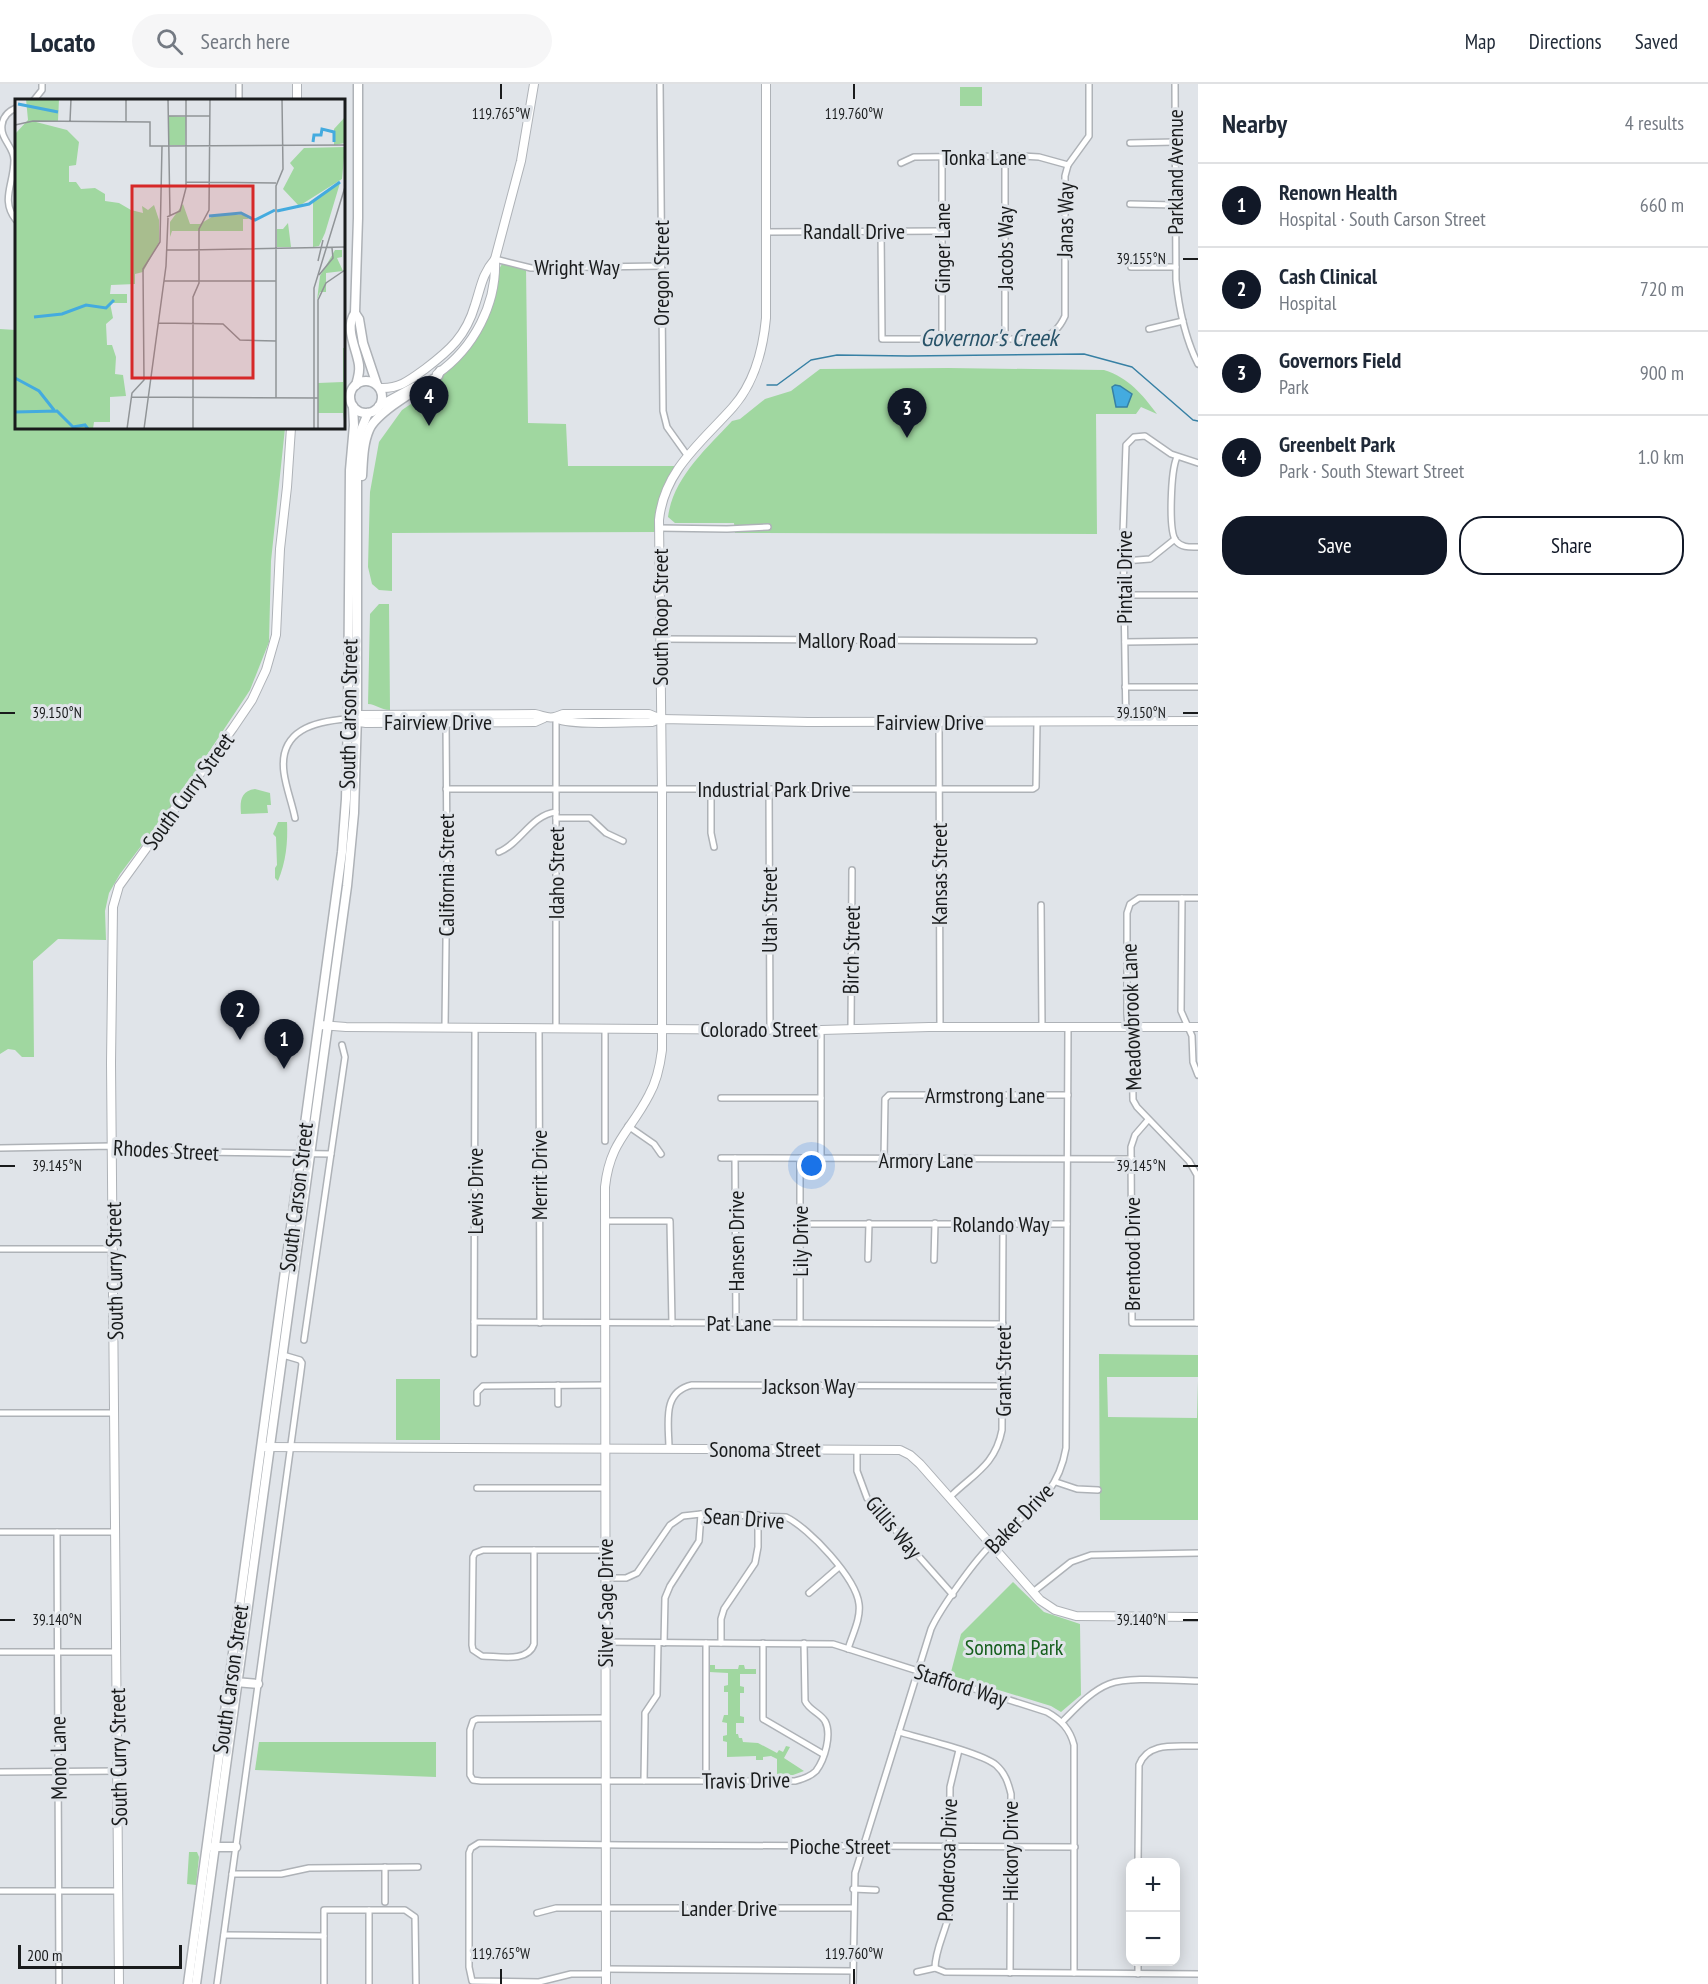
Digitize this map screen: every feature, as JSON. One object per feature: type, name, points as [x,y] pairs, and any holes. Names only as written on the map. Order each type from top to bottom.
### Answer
[{"type":"main road","points":[[355,313],[351,318],[351,326],[359,370],[356,385],[350,395],[353,406],[360,412],[368,413],[379,406],[382,397],[367,356],[359,319],[355,313],[358,84]]},
{"type":"main road","points":[[351,326],[356,329],[360,346],[367,356]]},
{"type":"main road","points":[[357,509],[365,443],[372,424],[383,413],[438,376],[440,371]]},
{"type":"main road","points":[[356,385],[369,381],[378,386]]},
{"type":"main road","name":"South Carson Street","points":[[188,1984],[211,1847],[324,1025],[354,719],[350,470],[354,425],[353,406]]},
{"type":"main road","name":"South Carson Street","points":[[353,596],[358,444],[368,413]]},
{"type":"main road","points":[[234,1682],[258,1684]]},
{"type":"main road","points":[[211,1847],[236,1847]]},
{"type":"main road","name":"South Carson Street","points":[[196,1984],[211,1847]]},
{"type":"street","points":[[35,99],[42,90],[42,84]]},
{"type":"street","points":[[239,84],[239,98]]},
{"type":"street","points":[[379,406],[440,371],[456,358],[479,328],[496,275],[495,260],[521,160],[534,84]]},
{"type":"street","name":"Oregon Street","points":[[660,84],[663,411],[667,427],[687,455]]},
{"type":"street","name":"South Roop Street","points":[[607,1170],[611,1156],[628,1126],[650,1095],[656,1081],[662,1050],[660,508],[668,484],[687,455],[732,408],[747,387],[759,361],[766,318],[766,84]]},
{"type":"street","name":"Janas Way","points":[[1005,340],[1040,339],[1053,334],[1061,326],[1065,316],[1065,176],[1068,165],[1089,136],[1089,84]]},
{"type":"street","name":"Parkland Avenue","points":[[1175,84],[1176,267],[1183,321],[1188,342],[1198,364]]},
{"type":"street","points":[[15,108],[4,117],[2,125],[3,137],[12,149],[14,159],[8,210],[15,219]]},
{"type":"street","points":[[1130,142],[1175,142]]},
{"type":"street","name":"Tonka Lane","points":[[901,164],[914,157],[1039,157],[1068,165]]},
{"type":"street","name":"Ginger Lane","points":[[942,157],[942,339]]},
{"type":"street","name":"Jacobs Way","points":[[1005,157],[1005,340]]},
{"type":"street","points":[[1130,204],[1175,205]]},
{"type":"street","points":[[880,231],[882,339],[1005,340]]},
{"type":"street","name":"Randall Drive","points":[[767,232],[942,231]]},
{"type":"street","points":[[378,386],[391,388],[404,384],[453,346],[471,316],[485,271],[495,260]]},
{"type":"street","name":"Wright Way","points":[[495,260],[531,268],[660,266]]},
{"type":"street","points":[[1131,267],[1176,267]]},
{"type":"street","points":[[1149,330],[1183,321]]},
{"type":"street","name":"South Curry Street","points":[[119,1984],[111,1063],[113,915],[116,894],[129,872],[252,700],[266,670],[276,635],[279,558],[291,429]]},
{"type":"street","name":"Pintail Drive","points":[[1126,722],[1125,450],[1127,442],[1134,437],[1145,436],[1155,445],[1177,457]]},
{"type":"street","points":[[1198,463],[1177,457],[1172,475],[1172,534],[1183,546],[1198,547]]},
{"type":"street","points":[[659,528],[727,529],[768,526]]},
{"type":"street","points":[[1124,561],[1150,558],[1175,539]]},
{"type":"street","points":[[1124,595],[1198,595]]},
{"type":"street","name":"Mallory Road","points":[[661,639],[1034,641]]},
{"type":"street","points":[[1125,642],[1198,641]]},
{"type":"street","points":[[1125,687],[1198,687]]},
{"type":"street","name":"Fairview Drive","points":[[354,719],[535,714],[544,718],[556,718],[563,722],[652,722],[661,719],[768,722],[1198,721]]},
{"type":"street","name":"Fairview Drive","points":[[354,719],[535,722],[544,718]]},
{"type":"street","name":"Idaho Street","points":[[556,718],[556,1028]]},
{"type":"street","points":[[295,818],[284,770],[285,754],[289,745],[298,732],[312,724],[327,720],[354,719]]},
{"type":"street","name":"California Street","points":[[445,1027],[446,722]]},
{"type":"street","name":"Kansas Street","points":[[939,722],[940,1027]]},
{"type":"street","name":"Industrial Park Drive","points":[[446,789],[1035,788],[1038,768],[1037,722]]},
{"type":"street","points":[[711,789],[711,833],[714,847]]},
{"type":"street","name":"Utah Street","points":[[769,789],[770,1030]]},
{"type":"street","points":[[499,852],[513,844],[540,817],[556,815],[593,819],[606,833],[623,841]]},
{"type":"street","name":"Birch Street","points":[[851,1029],[852,870]]},
{"type":"street","name":"Meadowbrook Lane","points":[[1182,898],[1139,898],[1130,904],[1127,914],[1128,1027],[1132,1035],[1133,1100],[1189,1161],[1197,1175],[1198,1323]]},
{"type":"street","points":[[1198,898],[1182,898],[1181,1011],[1192,1036],[1193,1062],[1198,1075]]},
{"type":"street","points":[[1041,905],[1042,1027]]},
{"type":"street","name":"Colorado Street","points":[[324,1025],[341,1027],[770,1030],[940,1027],[1198,1027]]},
{"type":"street","name":"Baker Drive","points":[[853,1984],[855,1873],[933,1624],[991,1545],[1040,1502],[1061,1472],[1066,1448],[1068,1027]]},
{"type":"street","name":"Lewis Drive","points":[[474,1354],[475,1028]]},
{"type":"street","name":"Merrit Drive","points":[[539,1028],[540,1323]]},
{"type":"street","points":[[605,1028],[605,1141]]},
{"type":"street","points":[[821,1030],[821,1158]]},
{"type":"street","points":[[304,1340],[345,1057],[342,1045]]},
{"type":"street","name":"Armstrong Lane","points":[[884,1160],[885,1099],[889,1095],[1068,1095]]},
{"type":"street","points":[[721,1098],[821,1098]]},
{"type":"street","name":"Brentood Drive","points":[[1149,1120],[1133,1138],[1132,1323],[1198,1323]]},
{"type":"street","points":[[628,1126],[654,1144],[661,1154]]},
{"type":"street","name":"Rhodes Street","points":[[0,1148],[112,1146],[199,1152],[332,1154]]},
{"type":"street","name":"Armory Lane","points":[[721,1158],[1132,1160]]},
{"type":"street","name":"Hansen Drive","points":[[735,1158],[736,1323]]},
{"type":"street","name":"Lily Drive","points":[[800,1158],[800,1323]]},
{"type":"street","name":"Silver Sage Drive","points":[[606,1984],[604,1385],[607,1170]]},
{"type":"street","points":[[605,1221],[670,1221],[672,1323]]},
{"type":"street","points":[[868,1260],[869,1223]]},
{"type":"street","name":"Rolando Way","points":[[800,1224],[1067,1224]]},
{"type":"street","name":"Rolando Way","points":[[934,1260],[935,1224]]},
{"type":"street","name":"Grant Street","points":[[950,1497],[987,1464],[996,1452],[1002,1430],[1003,1224]]},
{"type":"street","points":[[0,1250],[114,1250]]},
{"type":"street","name":"Pat Lane","points":[[474,1322],[1003,1324]]},
{"type":"street","points":[[217,1984],[302,1363],[300,1360],[279,1353]]},
{"type":"street","points":[[558,1385],[558,1404]]},
{"type":"street","points":[[477,1403],[477,1392],[483,1386],[604,1385]]},
{"type":"street","name":"Jackson Way","points":[[669,1449],[669,1405],[678,1390],[692,1385],[1002,1386]]},
{"type":"street","points":[[0,1413],[115,1413]]},
{"type":"street","name":"Sonoma Street","points":[[266,1447],[900,1450],[910,1455],[950,1497],[1040,1600],[1055,1610],[1076,1616],[1198,1617]]},
{"type":"street","name":"Gillis Way","points":[[858,1449],[858,1471],[867,1498],[953,1595]]},
{"type":"street","points":[[1056,1482],[1077,1489],[1098,1490]]},
{"type":"street","points":[[477,1488],[605,1488]]},
{"type":"street","points":[[644,1781],[645,1713],[657,1695],[665,1598],[670,1586],[699,1541],[701,1514]]},
{"type":"street","name":"Sean Drive","points":[[605,1578],[626,1578],[637,1573],[670,1525],[683,1516],[701,1514],[786,1517],[796,1521],[811,1533],[854,1588],[859,1602],[859,1613],[848,1649]]},
{"type":"street","points":[[721,1643],[721,1619],[724,1609],[757,1556],[758,1515]]},
{"type":"street","points":[[0,1532],[116,1532]]},
{"type":"street","name":"Mono Lane","points":[[57,1532],[59,1984]]},
{"type":"street","points":[[534,1550],[533,1649],[523,1656],[477,1654],[472,1645],[473,1557],[476,1554],[483,1551],[534,1550],[605,1550]]},
{"type":"street","points":[[1033,1592],[1071,1562],[1091,1555],[1198,1553]]},
{"type":"street","points":[[809,1593],[839,1567]]},
{"type":"street","name":"Stafford Way","points":[[605,1642],[833,1644],[1047,1712],[1062,1722]]},
{"type":"street","points":[[706,1643],[706,1781]]},
{"type":"street","points":[[763,1643],[763,1719],[824,1754],[829,1734],[827,1727],[822,1718],[808,1707],[803,1697],[804,1643]]},
{"type":"street","points":[[0,1652],[117,1652]]},
{"type":"street","points":[[1074,1973],[1074,1745],[1067,1727],[1062,1722],[1091,1695],[1110,1684],[1124,1681],[1198,1681]]},
{"type":"street","name":"Travis Drive","points":[[605,1718],[481,1718],[473,1721],[470,1730],[470,1771],[473,1780],[795,1781],[804,1779],[814,1772],[824,1754]]},
{"type":"street","name":"Hickory Drive","points":[[899,1732],[993,1762],[1004,1774],[1011,1794],[1010,1973]]},
{"type":"street","points":[[1138,1858],[1139,1765],[1148,1752],[1159,1747],[1198,1746]]},
{"type":"street","name":"Ponderosa Drive","points":[[934,1968],[949,1914],[950,1788],[959,1750]]},
{"type":"street","points":[[0,1772],[118,1771]]},
{"type":"street","name":"Pioche Street","points":[[606,1971],[571,1974],[539,1982],[472,1981],[470,1976],[471,1848],[479,1843],[1075,1847]]},
{"type":"street","points":[[232,1874],[281,1874],[309,1868],[418,1867]]},
{"type":"street","points":[[385,1868],[385,1902]]},
{"type":"street","points":[[853,1888],[876,1890]]},
{"type":"street","points":[[0,1891],[119,1891]]},
{"type":"street","name":"Lander Drive","points":[[537,1913],[556,1908],[853,1908]]},
{"type":"street","points":[[324,1984],[324,1910],[405,1910],[415,1917],[416,1984]]},
{"type":"street","points":[[369,1910],[369,1984]]},
{"type":"street","points":[[224,1935],[324,1936]]},
{"type":"street","points":[[1138,1966],[1138,1974]]},
{"type":"street","points":[[917,1972],[934,1968],[945,1972],[1198,1974]]},
{"type":"street","points":[[606,1971],[853,1971]]},
{"type":"green space","points":[[960,87],[982,87],[982,106],[960,106]]},
{"type":"green space","points":[[503,262],[526,267],[528,423],[566,424],[568,466],[678,466],[668,484],[659,532],[392,533],[392,591],[379,590],[372,584],[368,567],[370,492],[379,442],[402,410],[433,389],[475,335],[496,275]]},
{"type":"green space","points":[[0,329],[15,330],[15,429],[285,429],[271,561],[269,642],[250,690],[187,785],[120,874],[109,893],[105,911],[106,940],[58,939],[33,961],[34,1057],[22,1057],[15,1050],[8,1049],[0,1054]]},
{"type":"green space","points":[[820,369],[1104,370],[1121,377],[1140,393],[1157,414],[1141,407],[1136,414],[1096,414],[1097,534],[735,533],[734,523],[675,523],[668,517],[676,489],[692,465],[732,421],[740,419],[765,399],[791,391]]},
{"type":"green space","points":[[379,604],[389,604],[390,710],[368,704],[370,614]]},
{"type":"green space","points":[[255,789],[270,793],[271,805],[267,805],[268,813],[241,814],[241,801],[244,795]]},
{"type":"green space","points":[[278,822],[287,822],[287,844],[278,881],[275,878],[276,837],[273,834]]},
{"type":"green space","points":[[1099,1354],[1198,1355],[1198,1377],[1107,1377],[1108,1417],[1197,1418],[1198,1381],[1198,1520],[1100,1520]]},
{"type":"green space","points":[[396,1379],[440,1379],[440,1440],[396,1440]]},
{"type":"green space","name":"Sonoma Park","points":[[1013,1582],[1044,1612],[1080,1624],[1081,1695],[1061,1712],[1051,1706],[953,1676],[954,1673],[951,1672],[961,1634]]},
{"type":"green space","points":[[709,1665],[715,1665],[715,1669],[738,1669],[739,1665],[744,1665],[745,1669],[756,1669],[756,1674],[740,1674],[740,1686],[744,1687],[744,1693],[740,1693],[740,1716],[744,1717],[744,1723],[736,1723],[736,1734],[742,1738],[743,1742],[758,1743],[777,1753],[779,1750],[783,1752],[786,1746],[790,1747],[784,1758],[804,1771],[793,1775],[777,1775],[777,1759],[771,1756],[763,1757],[763,1760],[756,1760],[756,1756],[727,1757],[727,1742],[723,1741],[723,1736],[727,1735],[727,1723],[722,1722],[724,1715],[728,1715],[728,1692],[724,1692],[724,1686],[728,1685],[728,1673],[709,1672]]},
{"type":"green space","points":[[259,1742],[436,1742],[436,1777],[255,1770]]},
{"type":"green space","points":[[189,1852],[197,1852],[199,1857],[196,1885],[187,1884]]},
{"type":"water","points":[[1115,385],[1132,394],[1127,407],[1116,407],[1112,387]]},
{"type":"waterway","name":"Governor's Creek","points":[[767,385],[777,385],[811,360],[837,355],[1084,354],[1132,367],[1193,420],[1198,421]]},
{"type":"place","name":"Greenbelt Park","points":[[429,426]]},
{"type":"place","name":"Governors Field","points":[[907,438]]},
{"type":"place","name":"Cash Clinical","points":[[240,1040]]},
{"type":"place","name":"Renown Health","points":[[284,1069]]}]
